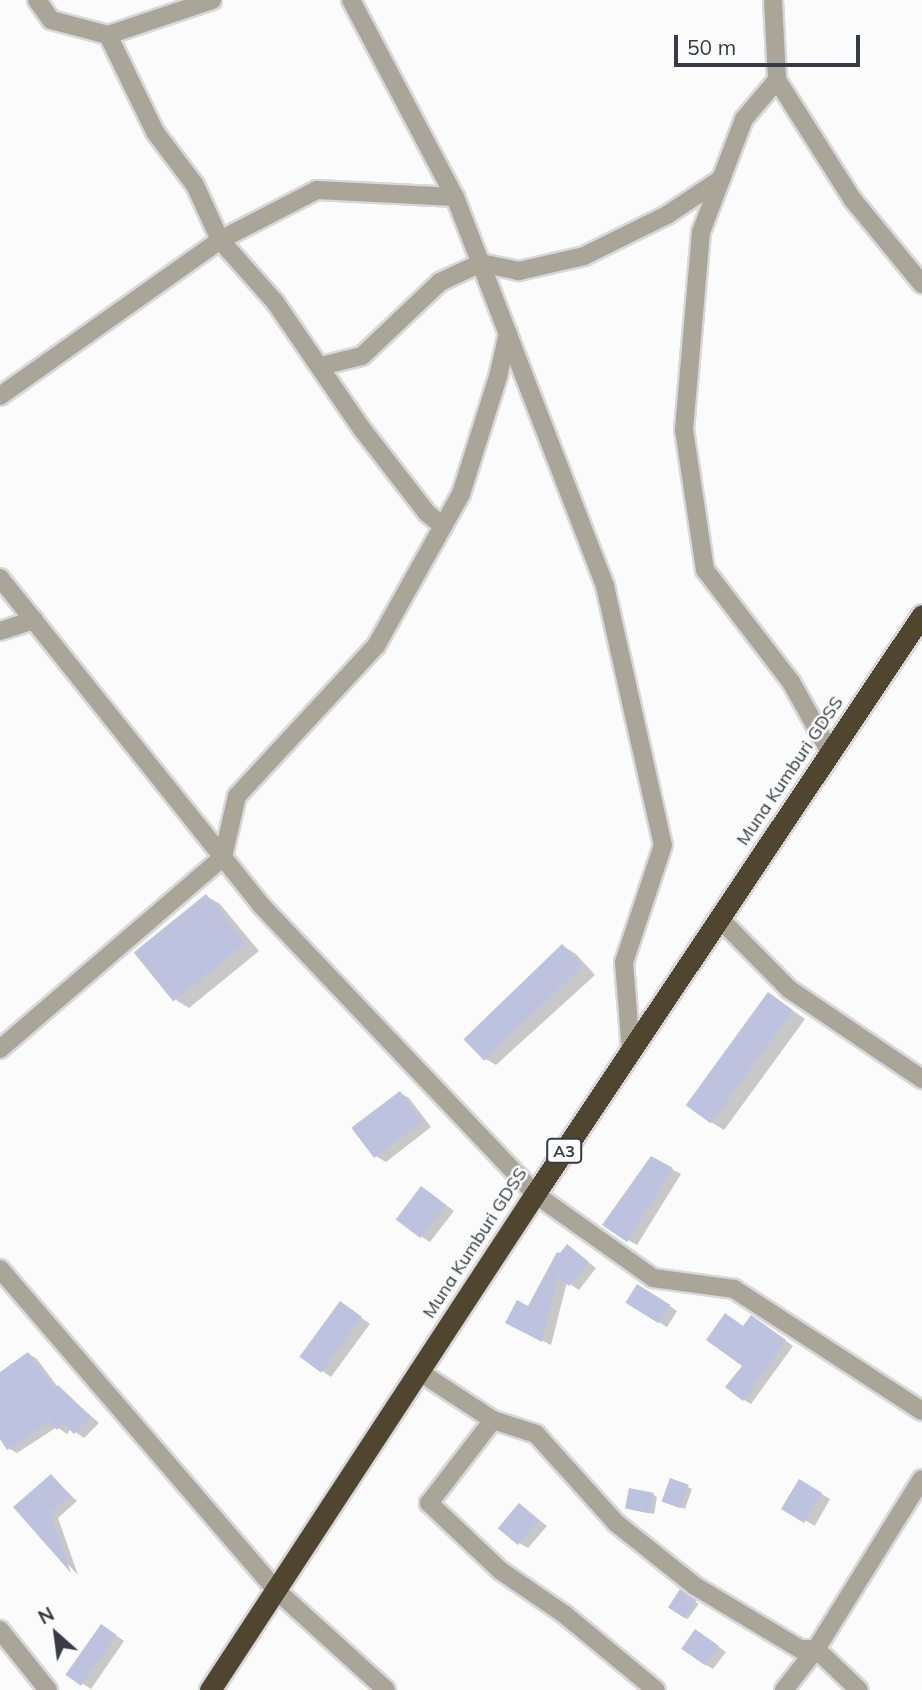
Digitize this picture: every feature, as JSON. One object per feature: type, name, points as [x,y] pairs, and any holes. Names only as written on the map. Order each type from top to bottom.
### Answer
[{"type":"highway","name":"Muna Kumburi GDSS","points":[[210,1690],[719,918],[830,752],[919,629]]},
{"type":"street","points":[[37,0],[51,20],[108,35],[212,0]]},
{"type":"street","points":[[351,0],[455,197],[605,586],[663,845],[624,962],[631,1050]]},
{"type":"street","points":[[774,0],[777,80],[853,200],[922,284]]},
{"type":"street","points":[[108,35],[155,132],[195,185],[220,240],[275,302],[362,429],[428,513],[443,526]]},
{"type":"street","points":[[777,80],[744,119],[701,232],[684,430],[705,570],[791,682],[830,752]]},
{"type":"street","points":[[321,366],[362,356],[440,282],[481,263],[519,271],[584,256],[667,215],[721,179]]},
{"type":"street","points":[[0,396],[220,240],[317,190],[455,197]]},
{"type":"street","points":[[0,1049],[223,857],[237,796],[376,646],[461,494],[498,377],[508,332]]},
{"type":"street","points":[[0,578],[260,904],[535,1194],[653,1278],[733,1289],[922,1411]]},
{"type":"street","points":[[0,631],[34,620]]},
{"type":"street","points":[[719,918],[789,989],[922,1079]]},
{"type":"street","points":[[0,1269],[277,1591],[386,1690]]},
{"type":"street","points":[[418,1371],[493,1420],[536,1434],[616,1523],[695,1586],[800,1649],[816,1649],[859,1690]]},
{"type":"street","points":[[493,1420],[429,1503],[501,1571],[564,1614],[656,1690]]},
{"type":"street","points":[[784,1690],[816,1649],[922,1479]]},
{"type":"street","points":[[0,1630],[48,1690]]},
{"type":"building","points":[[206,894],[246,943],[173,1001],[134,953]]},
{"type":"building","points":[[562,944],[583,966],[484,1061],[463,1039]]},
{"type":"building","points":[[768,992],[793,1010],[711,1123],[686,1105]]},
{"type":"building","points":[[400,1091],[423,1121],[374,1158],[351,1128]]},
{"type":"building","points":[[651,1156],[673,1168],[627,1242],[602,1225]]},
{"type":"building","points":[[421,1186],[446,1205],[420,1238],[396,1220]]},
{"type":"building","points":[[567,1244],[589,1262],[569,1286],[558,1277],[542,1342],[505,1323],[517,1300],[528,1306],[557,1252],[560,1253]]},
{"type":"building","points":[[637,1284],[670,1305],[658,1323],[625,1303]]},
{"type":"building","points":[[340,1301],[362,1317],[321,1373],[299,1357]]},
{"type":"building","points":[[725,1313],[743,1326],[751,1315],[786,1340],[743,1401],[725,1387],[742,1366],[706,1340]]},
{"type":"building","points":[[28,1352],[55,1388],[58,1385],[91,1417],[74,1434],[63,1423],[57,1430],[49,1422],[7,1450],[0,1439],[0,1372]]},
{"type":"building","points":[[51,1474],[70,1495],[50,1513],[71,1573],[13,1507]]},
{"type":"building","points":[[670,1478],[689,1485],[680,1508],[661,1501]]},
{"type":"building","points":[[799,1479],[822,1493],[804,1523],[781,1509]]},
{"type":"building","points":[[629,1488],[654,1493],[650,1513],[625,1509]]},
{"type":"building","points":[[519,1503],[539,1520],[518,1545],[498,1528]]},
{"type":"building","points":[[680,1589],[697,1600],[685,1618],[668,1607]]},
{"type":"building","points":[[101,1624],[117,1635],[81,1686],[65,1675]]},
{"type":"building","points":[[695,1629],[719,1646],[705,1665],[681,1649]]}]
